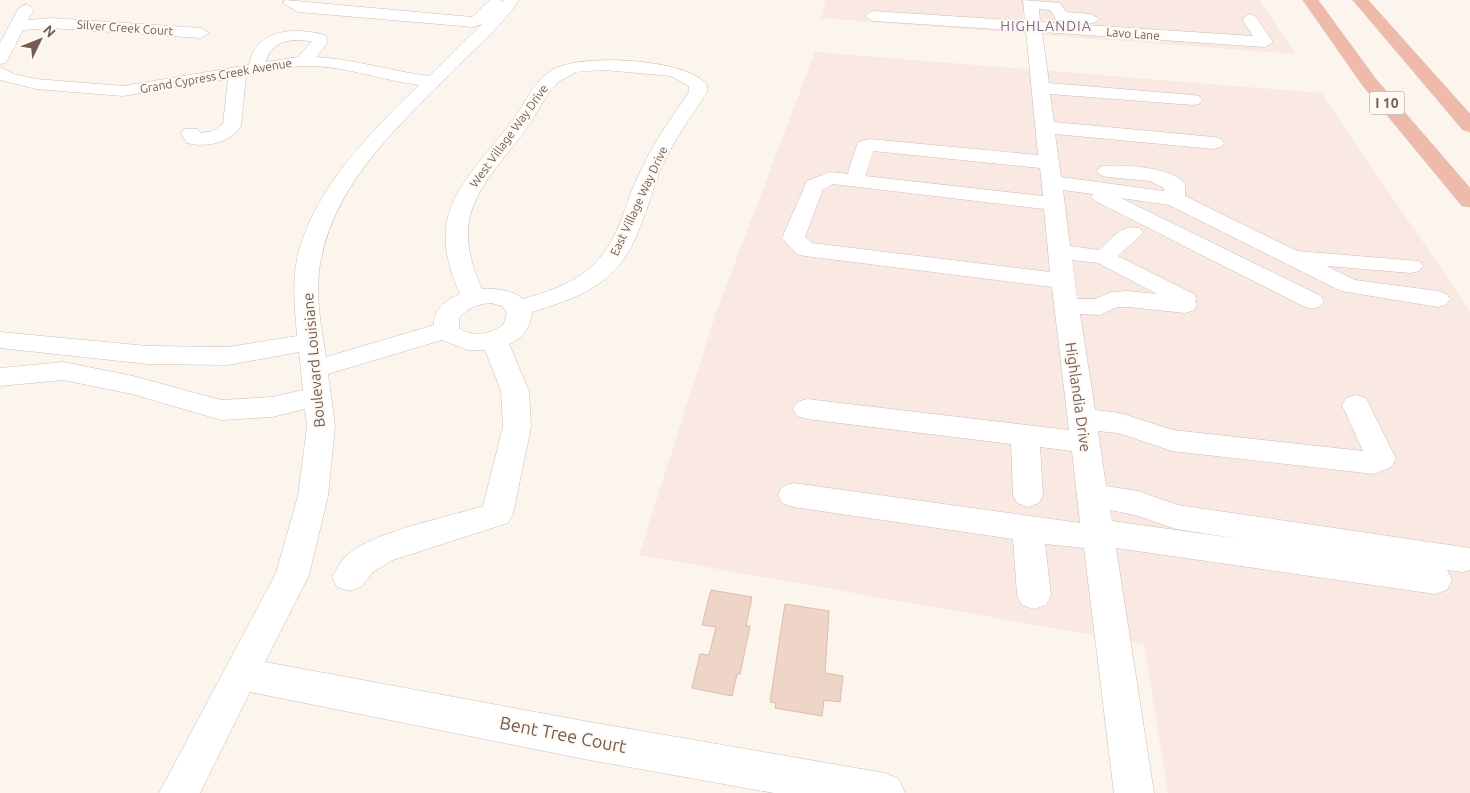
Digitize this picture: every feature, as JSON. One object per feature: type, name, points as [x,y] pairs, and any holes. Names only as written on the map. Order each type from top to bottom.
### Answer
[{"type":"highway","name":"I 10","points":[[1310,0],[1369,82],[1470,200]]},
{"type":"highway","points":[[1360,0],[1470,126]]},
{"type":"street","points":[[293,0],[290,3],[291,5],[298,7],[473,22],[480,20],[498,0]]},
{"type":"street","name":"Boulevard Louisiane","points":[[179,793],[292,575],[313,496],[321,426],[306,302],[309,259],[322,221],[345,178],[382,132],[512,0]]},
{"type":"street","points":[[1031,10],[1055,6],[1061,16],[1123,22],[1139,35]]},
{"type":"street","points":[[0,59],[27,8]]},
{"type":"street","name":"Lavo Lane","points":[[873,16],[1031,10],[1139,35],[1264,42],[1250,19]]},
{"type":"street","name":"Highlandia Drive","points":[[1031,10],[1064,293],[1134,793]]},
{"type":"street","name":"Silver Creek Court","points":[[19,26],[51,23],[201,33]]},
{"type":"street","points":[[257,68],[261,52],[271,42],[293,35],[319,38],[320,42],[303,62]]},
{"type":"street","name":"Grand Cypress Creek Avenue","points":[[0,72],[8,78],[36,84],[100,91],[123,91],[303,62],[346,64],[390,76],[433,82]]},
{"type":"street","name":"West Village Way Drive","points":[[474,298],[463,275],[455,244],[458,218],[469,190],[525,117],[546,83],[556,74],[566,69],[596,65],[668,70],[692,78]]},
{"type":"street","points":[[191,133],[194,139],[204,139],[226,132],[232,126],[238,71]]},
{"type":"street","name":"East Village Way Drive","points":[[519,308],[577,288],[601,272],[615,256],[651,170],[669,136],[698,92],[698,85],[692,78]]},
{"type":"street","points":[[1040,88],[1193,100]]},
{"type":"street","points":[[1045,127],[1214,143]]},
{"type":"street","points":[[858,172],[865,146],[869,145],[1051,183]]},
{"type":"street","points":[[1107,171],[1154,176],[1169,181],[1175,186],[1174,199]]},
{"type":"street","points":[[1060,252],[1104,257],[1194,306],[1128,299],[1111,300],[1100,308],[1064,293],[805,249],[793,238],[814,185],[830,178],[1051,183],[1174,199],[1349,286],[1438,299]]},
{"type":"street","points":[[1086,187],[1312,301]]},
{"type":"street","points":[[1104,257],[1132,233]]},
{"type":"street","points":[[1288,256],[1411,266]]},
{"type":"street","points":[[500,297],[510,300],[519,308],[521,315],[516,326],[494,340],[466,342],[454,338],[446,330],[445,322],[448,313],[458,305],[474,298],[500,297]]},
{"type":"street","points":[[315,369],[446,330]]},
{"type":"street","points":[[0,340],[148,355],[228,356],[311,342]]},
{"type":"street","points":[[349,577],[361,562],[382,550],[497,514],[517,427],[515,391],[494,340]]},
{"type":"street","points":[[120,383],[148,355]]},
{"type":"street","points":[[0,377],[64,371],[120,383],[221,410],[272,407],[318,396]]},
{"type":"street","points":[[807,408],[1025,435],[1083,430],[1120,423],[1172,440],[1374,463],[1381,459],[1356,405]]},
{"type":"street","points":[[1025,435],[1028,495]]},
{"type":"street","points":[[793,495],[1078,536],[1097,532],[1435,580]]},
{"type":"street","points":[[1092,495],[1138,503],[1176,517],[1463,559]]},
{"type":"street","points":[[1028,528],[1034,595]]},
{"type":"street","name":"Bent Tree Court","points":[[242,674],[584,740],[885,793]]},
{"type":"shaded area","points":[[826,0],[1259,0],[1295,54],[821,18]]},
{"type":"shaded area","points":[[815,52],[1321,93],[1470,311],[1470,793],[1168,793],[1144,644],[639,555],[716,313]]},
{"type":"building","points":[[711,590],[752,597],[746,626],[750,626],[740,674],[737,674],[732,696],[692,688],[700,654],[709,655],[716,627],[702,625]]},
{"type":"building","points":[[785,604],[829,611],[825,673],[843,676],[840,702],[824,700],[822,716],[775,708],[776,703],[770,702]]},
{"type":"district","name":"HIGHLANDIA","points":[[1046,26]]}]
